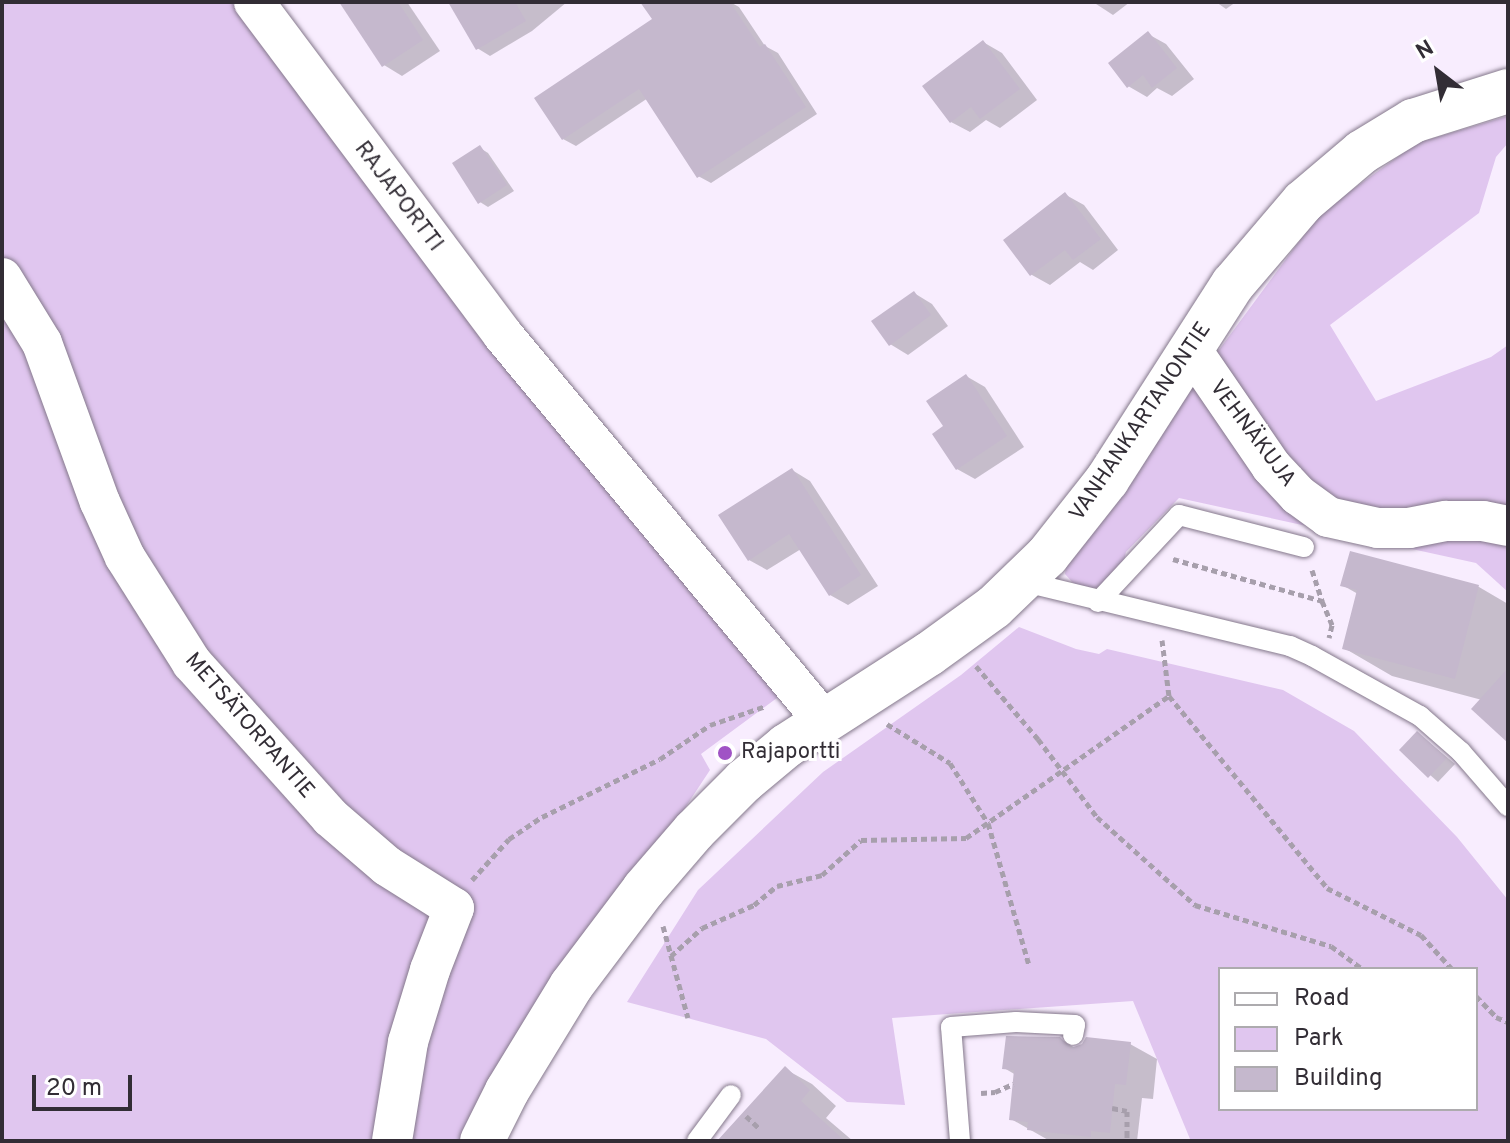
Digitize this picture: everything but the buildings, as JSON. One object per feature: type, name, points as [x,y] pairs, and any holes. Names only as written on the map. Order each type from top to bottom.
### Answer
[{"type":"street","name":"RAJAPORTTI","points":[[254,2],[503,335],[813,709]]},
{"type":"street","name":"VANHANKARTANONTIE","points":[[482,1141],[507,1091],[571,986],[644,889],[813,709],[929,654],[994,607],[1047,556],[1107,480],[1233,284],[1303,202],[1336,172],[1413,121],[1508,91]]},
{"type":"street","name":"METSÄTORPANTIE","points":[[2,278],[42,343],[100,502],[125,557],[192,663],[330,817],[387,866],[454,908]]},
{"type":"street","name":"VEHNÄKUJA","points":[[1191,349],[1271,466],[1298,495],[1328,517],[1378,528],[1446,521],[1483,521],[1508,526]]},
{"type":"street","points":[[392,1141],[408,1042],[430,970],[454,908]]},
{"type":"lane","points":[[1098,602],[1179,515],[1304,547]]},
{"type":"lane","points":[[1021,581],[1290,646],[1420,716],[1461,752],[1508,806]]},
{"type":"lane","points":[[960,1141],[951,1027],[1016,1022],[1075,1025],[1073,1035]]},
{"type":"lane","points":[[697,1141],[731,1095]]},
{"type":"path","points":[[1145,551],[1322,601],[1332,625],[1322,663]]},
{"type":"path","points":[[1158,615],[1169,696],[1327,888],[1421,935],[1447,967]]},
{"type":"path","points":[[971,661],[1097,817],[1195,905],[1331,946],[1360,967]]},
{"type":"path","points":[[671,956],[702,928],[754,905],[777,886],[822,875],[861,840],[966,838],[1169,696]]},
{"type":"path","points":[[454,908],[476,874],[509,839],[542,817],[660,759],[710,725],[746,711],[813,709]]},
{"type":"path","points":[[874,729],[898,714]]},
{"type":"path","points":[[885,723],[950,763],[988,823],[1029,965]]},
{"type":"path","points":[[652,929],[661,917],[688,1018]]},
{"type":"path","points":[[1478,998],[1496,1017],[1508,1022]]},
{"type":"path","points":[[1112,1108],[1127,1111],[1127,1141]]},
{"type":"green space","points":[[2,2],[239,2],[781,695],[701,754],[710,770],[465,1141],[2,1141]]},
{"type":"green space","points":[[1508,116],[1508,143],[1496,157],[1479,213],[1330,325],[1376,401],[1491,357],[1508,345],[1508,592],[1476,563],[1179,498],[1126,552],[1124,561],[1102,586],[1088,590],[1074,584],[1065,574],[1067,556],[1320,213],[1417,143]]},
{"type":"green space","points":[[1019,627],[1076,649],[1099,654],[1107,649],[1283,690],[1354,731],[1457,837],[1508,900],[1508,1141],[1190,1139],[1133,1001],[892,1018],[905,1105],[847,1102],[766,1039],[627,1002],[698,890],[823,772],[961,675]]},
{"type":"place","name":"Rajaportti","points":[[725,753]]}]
